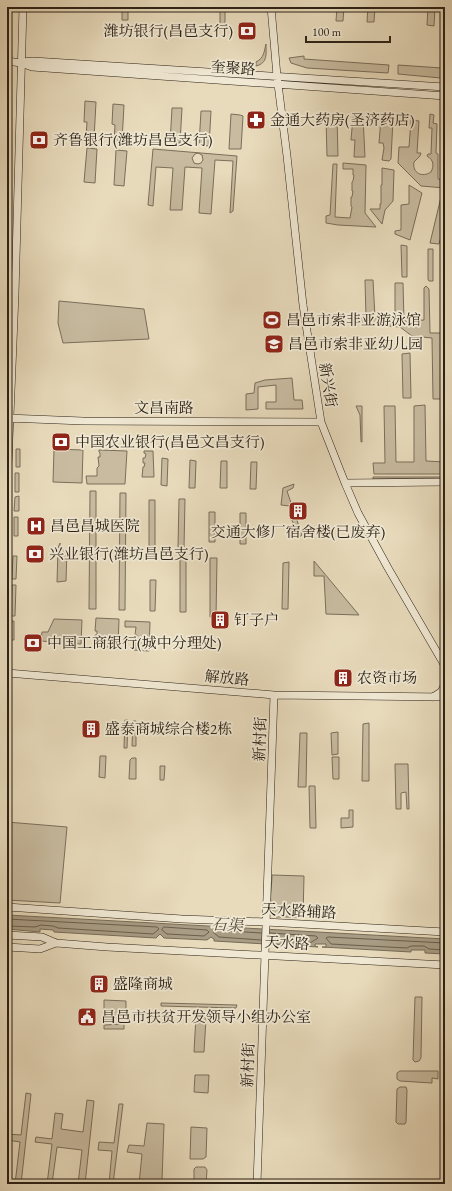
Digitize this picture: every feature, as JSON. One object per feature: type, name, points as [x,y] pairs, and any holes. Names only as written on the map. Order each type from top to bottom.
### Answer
[{"type":"street","points":[[7,488],[8,419],[16,275],[23,7]]},
{"type":"street","name":"新兴街","points":[[271,7],[277,76],[303,306],[321,422],[358,513],[445,666]]},
{"type":"street","name":"奎聚路","points":[[7,61],[21,63],[32,67],[445,96]]},
{"type":"street","name":"奎聚路","points":[[21,63],[33,61],[445,87]]},
{"type":"street","name":"文昌南路","points":[[8,419],[83,421],[321,422]]},
{"type":"street","points":[[345,483],[445,482]]},
{"type":"street","name":"解放路","points":[[7,673],[274,695],[445,697]]},
{"type":"street","points":[[433,697],[441,692],[445,684]]},
{"type":"street","name":"新村街","points":[[257,1184],[274,695]]},
{"type":"street","points":[[433,697],[445,702]]},
{"type":"street","name":"天水路辅路","points":[[7,907],[266,925],[445,932]]},
{"type":"street","name":"天水路","points":[[7,935],[42,937],[56,943],[445,965]]},
{"type":"street","name":"天水路","points":[[7,947],[40,949],[56,943]]},
{"type":"shaded area","points":[[122,7],[128,7],[128,20],[122,20]]},
{"type":"shaded area","points":[[220,7],[225,7],[225,28],[220,27]]},
{"type":"shaded area","points":[[337,7],[344,7],[343,21],[336,21]]},
{"type":"shaded area","points":[[368,7],[375,7],[374,22],[367,22]]},
{"type":"shaded area","points":[[428,7],[435,7],[434,26],[427,25]]},
{"type":"shaded area","points":[[266,44],[266,58],[263,63],[256,66],[256,62],[261,59]]},
{"type":"shaded area","points":[[304,56],[304,59],[389,65],[388,73],[307,68],[291,63],[289,58]]},
{"type":"shaded area","points":[[398,65],[442,68],[441,78],[398,74]]},
{"type":"shaded area","points":[[85,101],[96,102],[94,139],[86,138],[87,122],[84,122]]},
{"type":"shaded area","points":[[113,104],[124,105],[122,141],[114,141],[115,125],[112,124]]},
{"type":"shaded area","points":[[172,108],[182,108],[180,143],[170,143]]},
{"type":"shaded area","points":[[201,111],[211,111],[209,146],[199,145]]},
{"type":"shaded area","points":[[231,114],[243,116],[241,149],[229,149]]},
{"type":"shaded area","points":[[430,114],[434,115],[433,123],[437,124],[436,153],[438,154],[438,179],[445,180],[445,188],[421,186],[398,163],[399,147],[409,147],[411,120],[419,121],[417,153],[421,153],[414,162],[414,166],[416,172],[418,173],[424,175],[431,172],[433,163],[427,156],[428,154],[431,154],[432,128],[429,128]]},
{"type":"shaded area","points":[[337,117],[338,156],[327,156],[326,118]]},
{"type":"shaded area","points":[[353,117],[363,117],[365,157],[354,157],[355,140],[351,140]]},
{"type":"shaded area","points":[[381,118],[393,119],[391,159],[389,161],[382,160],[384,148],[383,143],[379,143]]},
{"type":"shaded area","points":[[87,148],[97,149],[95,183],[84,182]]},
{"type":"shaded area","points":[[153,149],[237,156],[233,211],[230,213],[233,161],[215,160],[211,214],[199,213],[202,168],[185,167],[182,210],[170,210],[173,168],[156,167],[153,206],[148,205]],"holes":[[[198,153],[202,155],[203,160],[201,163],[194,163],[192,158],[195,154]]]},
{"type":"shaded area","points":[[116,150],[127,151],[124,186],[114,185]]},
{"type":"shaded area","points":[[343,163],[366,165],[365,213],[376,227],[326,223],[326,216],[330,215],[333,164],[337,164],[335,217],[350,218],[352,207],[351,197],[353,191],[352,182],[354,175],[353,169],[343,169]]},
{"type":"shaded area","points":[[382,168],[394,170],[393,201],[385,210],[382,224],[370,209],[380,209]]},
{"type":"shaded area","points":[[409,185],[422,193],[410,240],[395,234],[395,231],[401,230],[401,205],[409,204]]},
{"type":"shaded area","points":[[442,193],[445,193],[445,222],[439,244],[430,243]]},
{"type":"shaded area","points":[[401,245],[407,246],[407,277],[402,277]]},
{"type":"shaded area","points":[[428,249],[433,249],[433,281],[429,281],[428,279]]},
{"type":"shaded area","points":[[365,280],[373,280],[375,318],[395,317],[395,283],[403,283],[404,321],[424,320],[424,288],[426,286],[429,289],[430,333],[445,333],[445,339],[441,339],[443,399],[433,399],[432,338],[412,336],[400,327],[347,322],[348,318],[366,318]]},
{"type":"shaded area","points":[[59,301],[144,309],[149,339],[63,343],[58,323]]},
{"type":"shaded area","points":[[410,353],[411,398],[403,398],[402,354]]},
{"type":"shaded area","points":[[292,378],[294,400],[302,400],[303,409],[266,409],[266,402],[276,402],[276,385],[258,387],[258,409],[246,410],[246,394],[254,393],[255,383],[265,380]]},
{"type":"shaded area","points":[[425,405],[426,461],[445,462],[445,474],[374,474],[373,463],[385,463],[384,406],[395,406],[396,462],[414,462],[414,406]]},
{"type":"shaded area","points":[[356,406],[362,406],[362,442],[360,415]]},
{"type":"shaded area","points":[[16,449],[20,449],[20,467],[16,467]]},
{"type":"shaded area","points":[[54,449],[83,450],[82,483],[53,482]]},
{"type":"shaded area","points":[[99,450],[127,451],[125,484],[87,484],[86,476],[97,476],[97,468],[99,466],[98,457],[100,457]]},
{"type":"shaded area","points":[[144,451],[153,451],[154,477],[142,477],[145,463],[143,463],[143,458],[145,458],[146,454]]},
{"type":"shaded area","points":[[162,458],[168,459],[167,486],[161,485]]},
{"type":"shaded area","points":[[190,460],[196,461],[195,488],[189,488]]},
{"type":"shaded area","points":[[221,461],[227,461],[227,488],[220,488]]},
{"type":"shaded area","points":[[251,462],[257,462],[256,489],[250,489]]},
{"type":"shaded area","points":[[15,473],[19,473],[19,492],[15,492]]},
{"type":"shaded area","points":[[373,477],[445,477],[445,478],[373,479]]},
{"type":"shaded area","points":[[294,484],[293,488],[287,491],[302,535],[299,537],[291,518],[290,506],[281,505],[283,488]]},
{"type":"shaded area","points":[[90,491],[96,491],[96,609],[89,609]]},
{"type":"shaded area","points":[[120,493],[126,493],[125,610],[119,610]]},
{"type":"shaded area","points":[[19,496],[19,511],[14,511],[15,497]]},
{"type":"shaded area","points":[[179,499],[185,499],[184,548],[178,548]]},
{"type":"shaded area","points":[[149,500],[155,500],[155,552],[149,552]]},
{"type":"shaded area","points":[[209,512],[215,512],[215,542],[209,542]]},
{"type":"shaded area","points":[[240,513],[246,513],[246,544],[240,544]]},
{"type":"shaded area","points":[[14,517],[18,517],[18,536],[14,536]]},
{"type":"shaded area","points":[[60,543],[60,549],[67,549],[66,581],[57,582],[58,548]]},
{"type":"shaded area","points":[[13,556],[17,556],[16,579],[12,579]]},
{"type":"shaded area","points":[[210,558],[217,558],[216,617],[210,617]]},
{"type":"shaded area","points":[[180,559],[186,559],[186,612],[180,612]]},
{"type":"shaded area","points":[[314,561],[359,615],[326,614],[324,576],[314,576]]},
{"type":"shaded area","points":[[289,562],[288,609],[282,609],[283,563]]},
{"type":"shaded area","points":[[150,580],[156,580],[155,611],[150,611]]},
{"type":"shaded area","points":[[12,585],[16,585],[15,616],[11,616]]},
{"type":"shaded area","points":[[96,618],[119,619],[118,648],[94,646],[94,644],[96,644],[95,635],[97,635],[97,631],[95,631]]},
{"type":"shaded area","points":[[54,619],[82,620],[81,644],[41,641],[42,632],[48,632]]},
{"type":"shaded area","points":[[10,621],[14,621],[14,640],[10,640]]},
{"type":"shaded area","points":[[125,621],[150,622],[149,651],[134,650],[134,648],[136,648],[136,627],[125,627]]},
{"type":"shaded area","points":[[125,720],[128,720],[127,748],[124,748]]},
{"type":"shaded area","points":[[133,721],[136,721],[136,746],[132,746]]},
{"type":"shaded area","points":[[369,723],[369,781],[362,781],[363,724]]},
{"type":"shaded area","points":[[338,732],[338,754],[332,755],[331,733]]},
{"type":"shaded area","points":[[300,733],[307,733],[306,787],[298,787]]},
{"type":"shaded area","points":[[100,756],[106,756],[105,778],[99,777]]},
{"type":"shaded area","points":[[332,757],[339,757],[339,779],[333,779]]},
{"type":"shaded area","points":[[132,758],[136,758],[136,779],[129,779],[130,760]]},
{"type":"shaded area","points":[[395,764],[408,764],[409,809],[407,809],[406,792],[401,793],[401,809],[396,809]]},
{"type":"shaded area","points":[[160,766],[165,766],[164,780],[160,780]]},
{"type":"shaded area","points":[[309,786],[315,786],[316,828],[310,828]]},
{"type":"shaded area","points":[[349,810],[353,810],[353,827],[341,828],[341,818],[349,818]]},
{"type":"shaded area","points":[[7,822],[67,827],[60,903],[7,900]]},
{"type":"shaded area","points":[[272,875],[304,876],[303,917],[276,917],[273,913],[271,903]]},
{"type":"shaded area","points":[[415,997],[422,997],[421,1058],[419,1061],[415,1062],[413,1060]]},
{"type":"shaded area","points":[[104,1000],[126,1001],[126,1018],[104,1018]]},
{"type":"shaded area","points":[[161,1003],[237,1005],[236,1008],[161,1006]]},
{"type":"shaded area","points":[[443,1003],[445,1003],[445,1057],[441,1057]]},
{"type":"shaded area","points":[[196,1016],[204,1016],[206,1019],[204,1052],[194,1052]]},
{"type":"shaded area","points":[[124,1024],[124,1029],[104,1029],[104,1025]]},
{"type":"shaded area","points":[[400,1071],[438,1071],[438,1079],[432,1078],[432,1083],[400,1081],[397,1079],[397,1073]]},
{"type":"shaded area","points":[[195,1075],[209,1075],[208,1093],[194,1092]]},
{"type":"shaded area","points":[[400,1087],[406,1087],[407,1090],[405,1124],[398,1124],[396,1122],[397,1089]]},
{"type":"shaded area","points":[[26,1093],[31,1094],[21,1184],[15,1184],[20,1142],[7,1140],[7,1134],[21,1135]]},
{"type":"shaded area","points":[[87,1100],[94,1101],[85,1184],[78,1184],[82,1150],[57,1147],[52,1184],[47,1184],[52,1144],[35,1142],[36,1137],[52,1139],[55,1113],[63,1114],[61,1129],[83,1132]]},
{"type":"shaded area","points":[[119,1104],[123,1104],[113,1184],[109,1184],[112,1151],[98,1150],[99,1142],[114,1143]]},
{"type":"shaded area","points":[[147,1123],[164,1124],[162,1181],[159,1183],[139,1184],[142,1154],[127,1152],[129,1145],[144,1146]]},
{"type":"shaded area","points":[[191,1127],[207,1128],[206,1157],[203,1159],[190,1159]]},
{"type":"shaded area","points":[[196,1167],[205,1167],[207,1170],[206,1184],[194,1184],[194,1169]]},
{"type":"water","points":[[7,915],[445,939],[445,954],[425,953],[425,950],[411,950],[411,952],[322,947],[326,947],[326,944],[315,944],[315,946],[318,947],[214,941],[211,937],[207,940],[164,938],[160,934],[156,938],[54,932],[53,930],[40,929],[40,932],[7,929]]},
{"type":"place","name":"潍坊银行(昌邑支行)","points":[[247,31]]},
{"type":"place","name":"金通大药房(圣济药店)","points":[[256,120]]},
{"type":"place","name":"齐鲁银行(潍坊昌邑支行)","points":[[39,140]]},
{"type":"place","name":"昌邑市索非亚游泳馆","points":[[272,320]]},
{"type":"place","name":"昌邑市索非亚幼儿园","points":[[274,344]]},
{"type":"place","name":"中国农业银行(昌邑文昌支行)","points":[[61,442]]},
{"type":"place","name":"交通大修厂宿舍楼(已废弃)","points":[[298,511]]},
{"type":"place","name":"昌邑昌城医院","points":[[36,526]]},
{"type":"place","name":"兴业银行(潍坊昌邑支行)","points":[[35,554]]},
{"type":"place","name":"钉子户","points":[[220,620]]},
{"type":"place","name":"中国工商银行(城中分理处)","points":[[33,643]]},
{"type":"place","name":"农资市场","points":[[343,678]]},
{"type":"place","name":"盛泰商城综合楼2栋","points":[[91,729]]},
{"type":"place","name":"盛隆商城","points":[[99,984]]},
{"type":"place","name":"昌邑市扶贫开发领导小组办公室","points":[[87,1017]]},
{"type":"water label","name":"石渠","points":[[227,924]]}]
